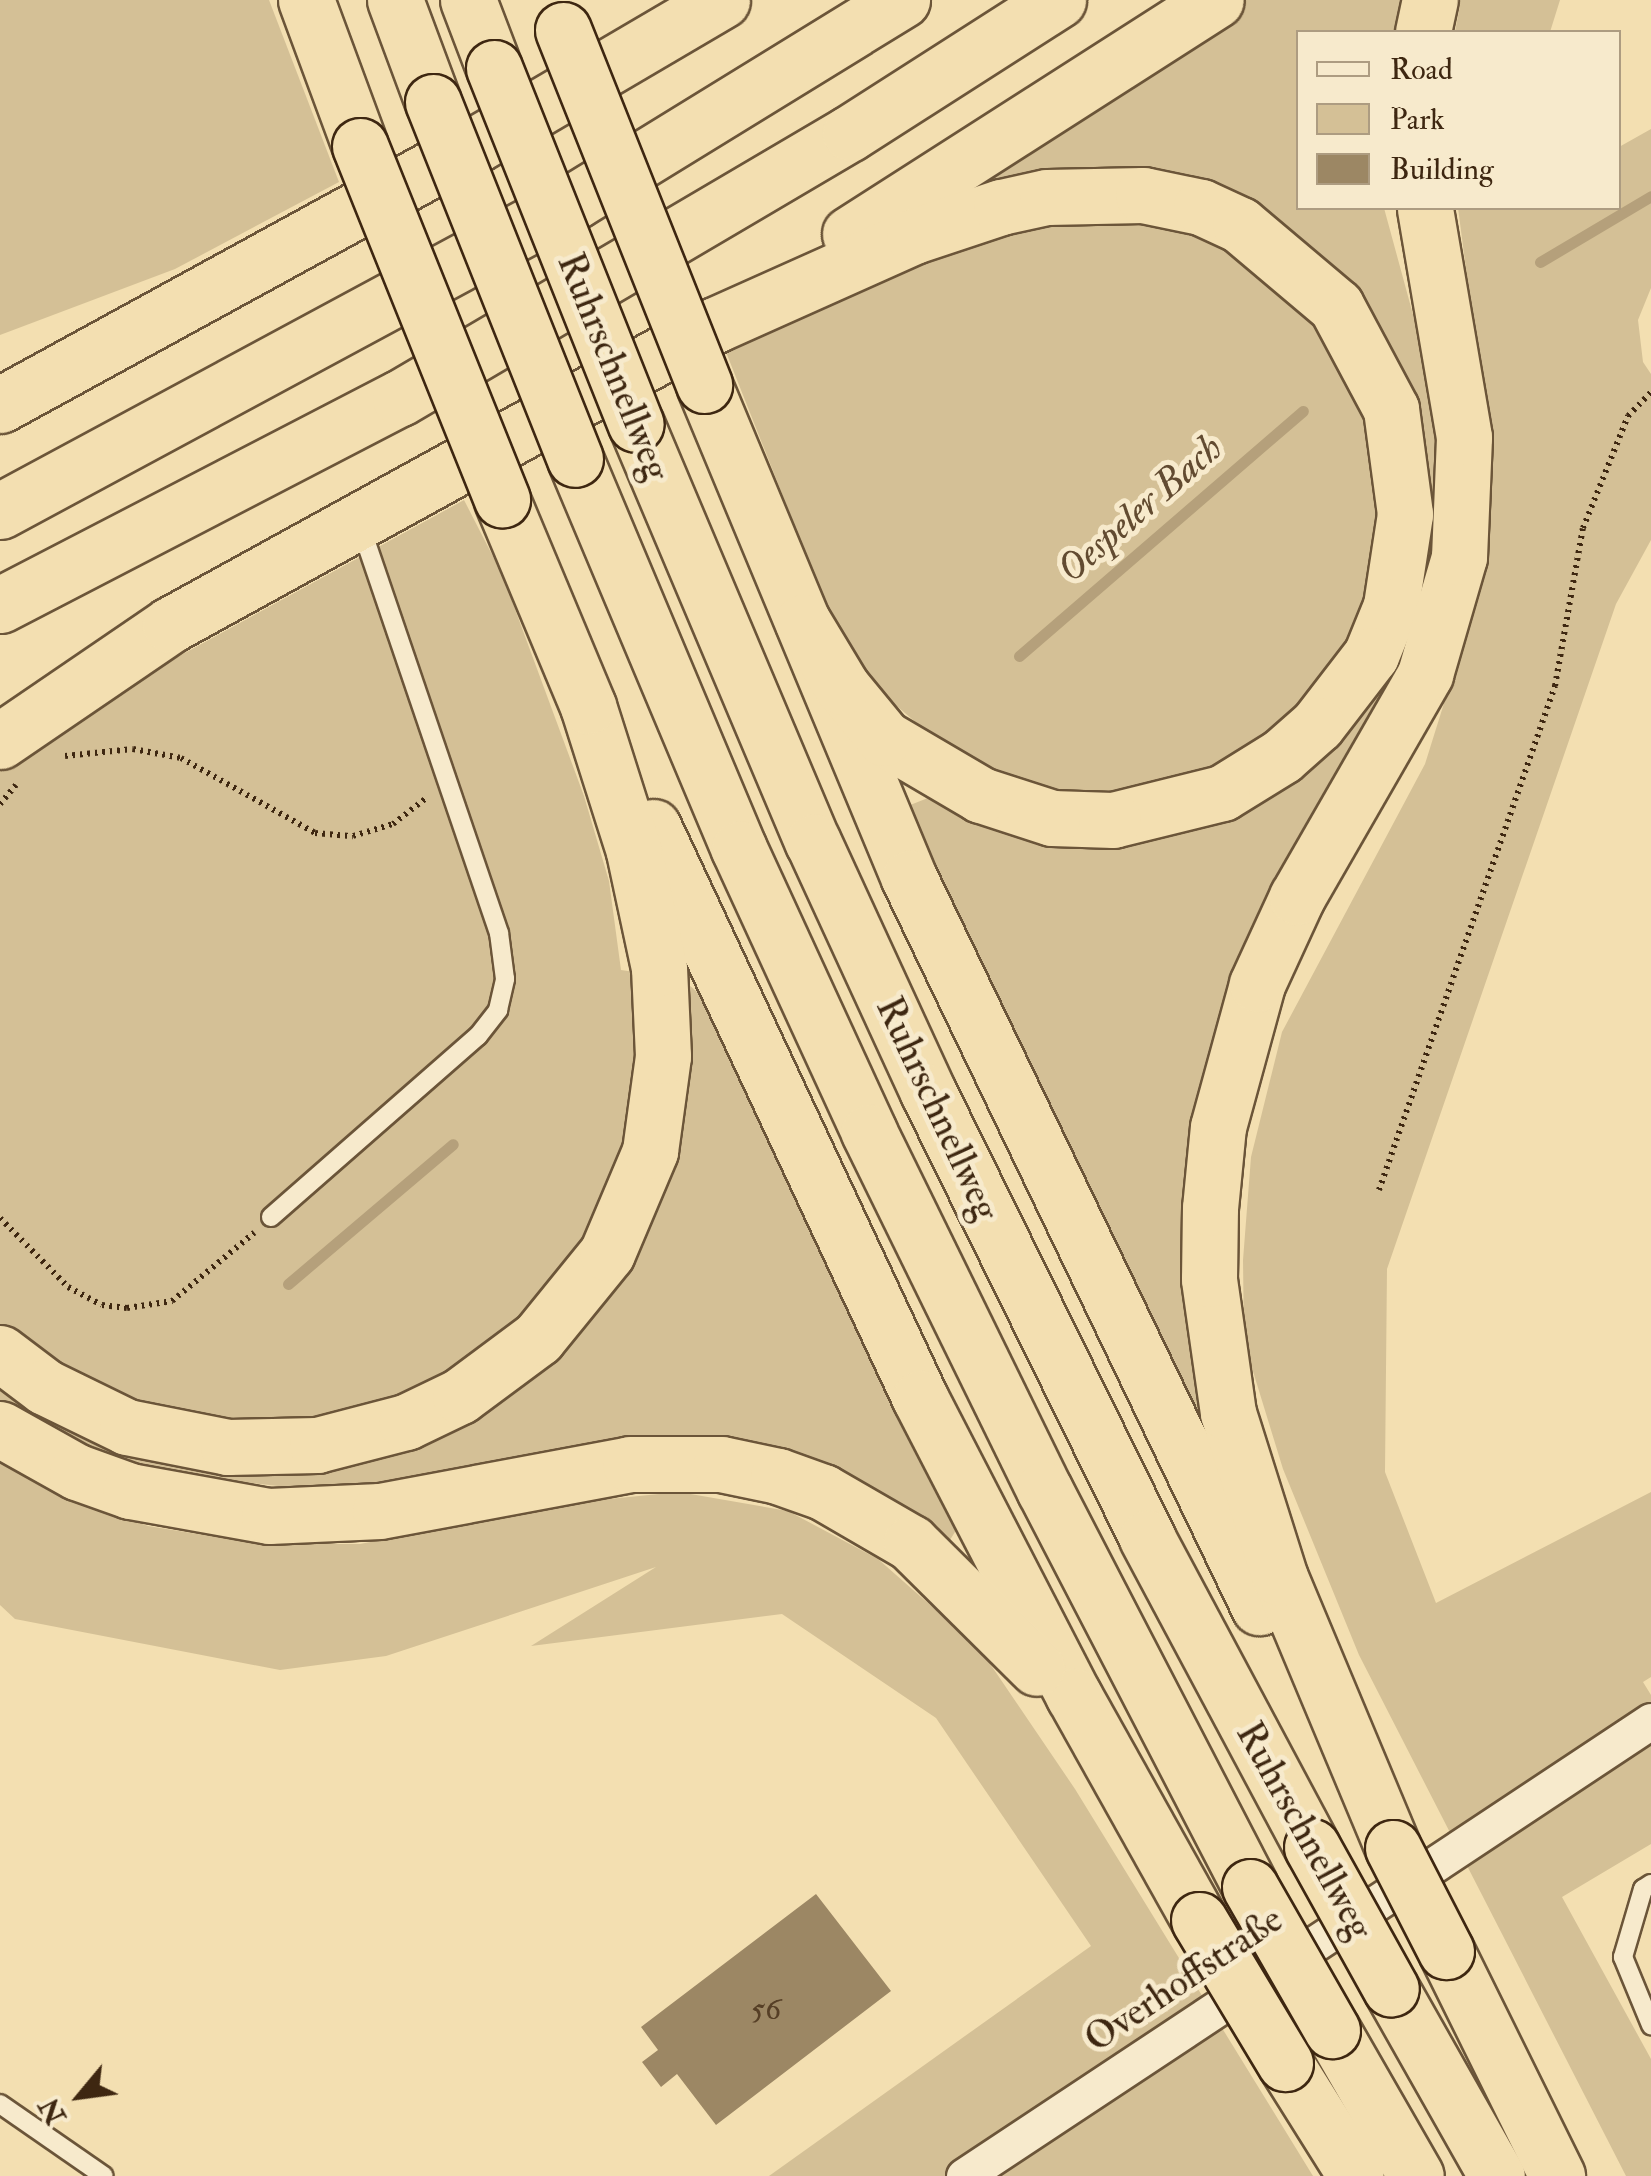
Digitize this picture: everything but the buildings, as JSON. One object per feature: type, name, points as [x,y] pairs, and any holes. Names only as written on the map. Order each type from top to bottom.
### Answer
[{"type":"highway","points":[[0,1353],[45,1387],[127,1426],[228,1448],[317,1445],[406,1422],[460,1396],[509,1364],[578,1296],[634,1200],[650,1151],[663,1056],[659,968],[646,899],[588,706],[360,146],[306,0]]},
{"type":"highway","name":"Ruhrschnellweg","points":[[394,0],[575,459],[718,801],[869,1132],[1044,1489],[1250,1887],[1416,2176]]},
{"type":"highway","name":"Ruhrschnellweg","points":[[468,0],[636,424],[799,810],[928,1092],[1147,1538],[1312,1847],[1497,2176]]},
{"type":"highway","points":[[0,405],[174,312],[722,0]]},
{"type":"highway","points":[[0,511],[576,201],[902,0]]},
{"type":"highway","points":[[0,605],[400,398],[850,133],[1058,0]]},
{"type":"highway","points":[[0,702],[96,652],[170,625],[715,324],[1216,0]]},
{"type":"highway","points":[[1423,30],[1430,0]]},
{"type":"highway","points":[[558,15],[704,386],[803,622],[839,721],[1040,1158],[1173,1436],[1380,1822],[1557,2176]]},
{"type":"highway","points":[[715,324],[954,220],[1047,197],[1143,195],[1201,207],[1287,259],[1336,306],[1391,409],[1405,514],[1390,606],[1372,655],[1318,725],[1282,756],[1222,793],[1113,820],[1052,818],[981,795],[884,738],[842,688],[803,622]]},
{"type":"highway","points":[[1380,1822],[1280,1578],[1228,1412],[1209,1279],[1210,1208],[1218,1127],[1257,984],[1297,897],[1425,674],[1459,557],[1466,489],[1462,421],[1425,210]]},
{"type":"highway","points":[[0,370],[88,347],[174,312]]},
{"type":"highway","points":[[14,759],[170,625]]},
{"type":"highway","points":[[588,706],[626,768],[920,1398],[1199,1920],[1356,2176]]},
{"type":"highway","points":[[0,1429],[77,1472],[130,1491],[269,1516],[380,1510],[630,1464],[721,1464],[823,1492],[911,1543],[996,1622],[1070,1714],[1161,1852]]},
{"type":"street","name":"Overhoffstraße","points":[[964,2176],[1651,1722]]},
{"type":"lane","points":[[271,1216],[478,1036],[498,1010],[504,979],[498,933],[359,522]]},
{"type":"lane","points":[[1651,1884],[1644,1889],[1623,1958],[1651,2025]]},
{"type":"lane","points":[[0,2104],[97,2174]]},
{"type":"path","points":[[1379,1190],[1555,686],[1583,528],[1628,416],[1651,392]]},
{"type":"path","points":[[62,757],[80,750],[133,749],[181,758],[315,833],[353,836],[419,808],[445,775]]},
{"type":"path","points":[[0,804],[14,759]]},
{"type":"path","points":[[0,1218],[68,1287],[102,1305],[127,1308],[172,1300],[271,1216]]},
{"type":"green space","points":[[0,0],[269,0],[339,182],[175,269],[0,335]]},
{"type":"green space","points":[[1245,0],[1403,0],[1396,30],[1296,30],[1296,210],[1385,210],[1430,377],[1442,458],[1437,532],[1416,628],[1237,998],[1204,1449],[895,811],[938,794],[941,744],[862,676],[830,615],[724,347]]},
{"type":"green space","points":[[1461,0],[1560,0],[1551,30],[1455,30]]},
{"type":"green space","points":[[1651,129],[1651,288],[1638,320],[1643,362],[1651,374],[1651,540],[1616,604],[1387,1269],[1385,1472],[1436,1603],[1651,1492],[1651,1677],[1643,1682],[1651,1695],[1651,1844],[1562,1897],[1651,2059],[1651,2176],[1626,2176],[1359,1655],[1283,1469],[1244,1342],[1243,1260],[1251,1157],[1282,1032],[1425,764],[1486,569],[1491,459],[1458,210],[1621,210],[1621,146]]},
{"type":"green space","points":[[464,500],[502,574],[584,796],[609,881],[621,970],[682,979],[725,1016],[963,1519],[945,1548],[576,1448],[376,1485],[304,1489],[167,1473],[116,1460],[0,1401],[0,770],[49,730],[121,688]]},
{"type":"green space","points":[[0,1462],[49,1491],[148,1526],[259,1544],[360,1544],[579,1502],[679,1492],[788,1511],[878,1559],[980,1649],[1075,1789],[1313,2176],[769,2176],[1091,1946],[936,1718],[782,1614],[531,1646],[656,1567],[386,1656],[280,1670],[15,1619],[0,1605]]},
{"type":"waterway","name":"Oespeler Bach","points":[[1540,262],[1651,196]]},
{"type":"waterway","name":"Oespeler Bach","points":[[1019,656],[1303,411]]},
{"type":"waterway","name":"Oespeler Bach","points":[[288,1284],[453,1144]]}]
